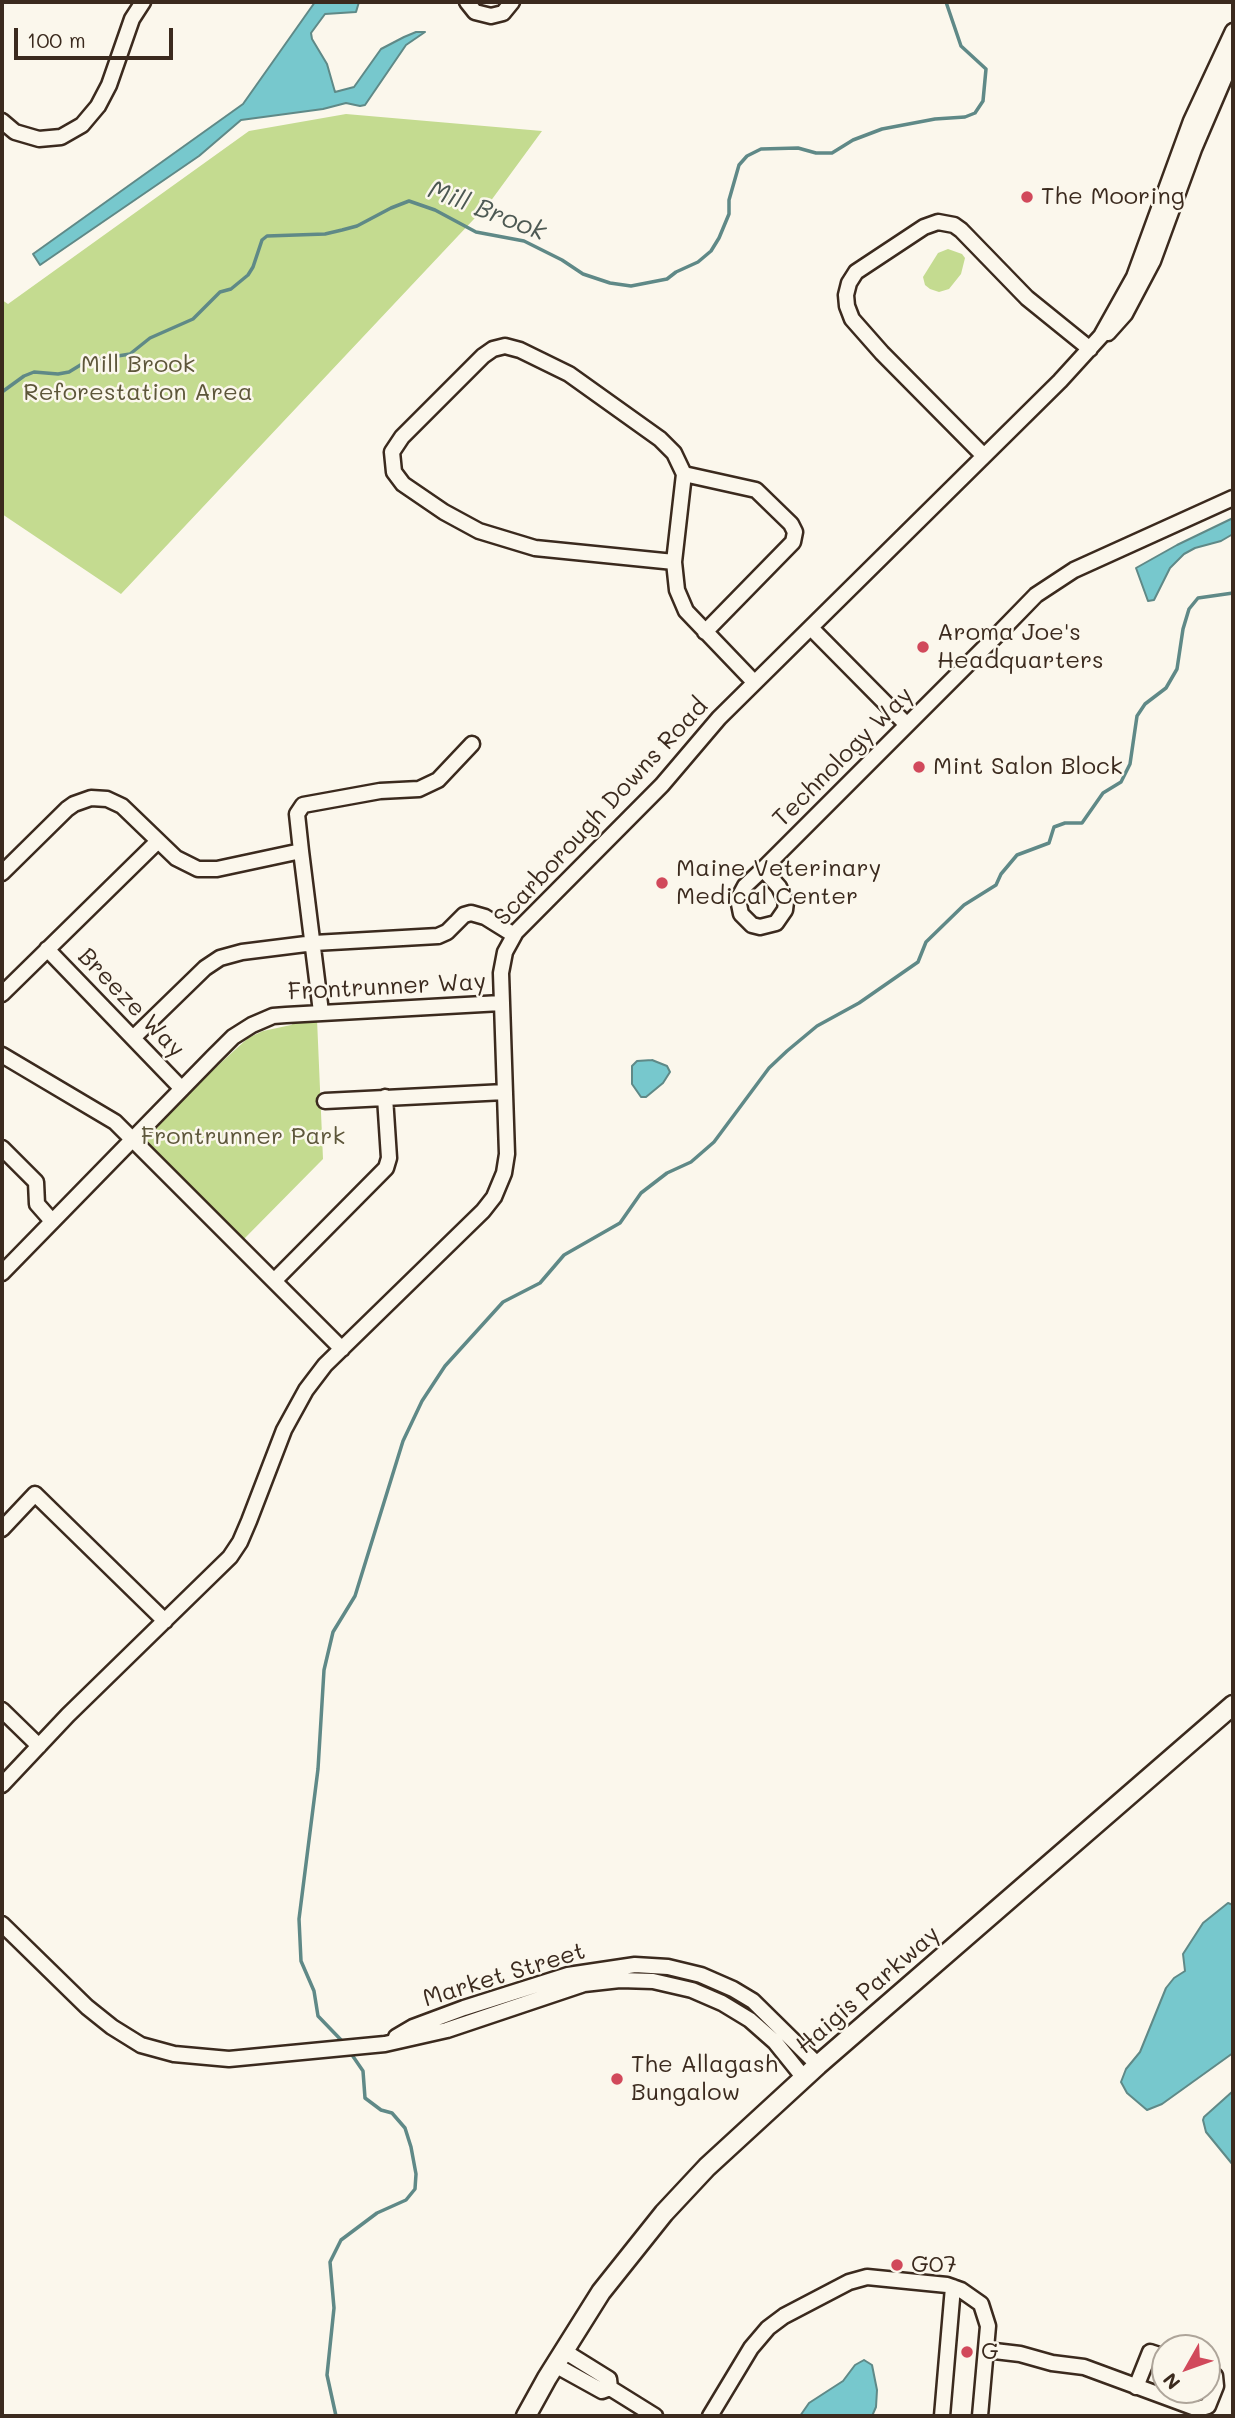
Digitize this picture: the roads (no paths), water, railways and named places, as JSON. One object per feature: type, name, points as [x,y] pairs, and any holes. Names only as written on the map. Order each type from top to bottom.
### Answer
[{"type":"main road","name":"Haigis Parkway","points":[[526,2416],[601,2292],[664,2213],[723,2151],[818,2065],[1233,1705]]},
{"type":"street","points":[[2,121],[21,135],[38,139],[61,138],[82,125],[104,96],[132,19],[143,2]]},
{"type":"street","points":[[467,2],[479,14],[491,16],[503,13],[512,2]]},
{"type":"street","name":"Scarborough Downs Road","points":[[2,1785],[230,1557],[240,1542],[272,1457],[296,1407],[315,1377],[475,1220],[494,1197],[507,1162],[500,1003],[502,959],[523,922],[662,785],[698,741],[754,682],[1101,336],[1133,277],[1191,121],[1233,31]]},
{"type":"street","name":"Scarborough Downs Road","points":[[1101,336],[1112,331],[1121,320],[1146,276],[1205,122],[1233,58]]},
{"type":"street","points":[[983,455],[852,319],[846,295],[856,272],[924,227],[938,222],[954,225],[1027,298],[1090,349]]},
{"type":"street","points":[[674,562],[546,549],[488,535],[444,512],[403,484],[394,472],[391,456],[402,437],[493,349],[505,346],[520,350],[562,369],[626,413],[669,447],[678,458],[684,474],[674,562],[679,598],[686,611],[754,682]]},
{"type":"street","points":[[684,474],[756,491],[791,524],[795,532],[793,542],[705,632]]},
{"type":"street","name":"Technology Way","points":[[763,869],[1052,582],[1233,498]]},
{"type":"street","points":[[811,628],[906,726]]},
{"type":"street","points":[[321,1013],[297,820],[299,808],[303,805],[380,791],[419,789],[438,780],[472,744]]},
{"type":"street","points":[[2,873],[67,809],[91,798],[107,799],[122,806],[186,864],[208,870],[301,851]]},
{"type":"street","points":[[2,994],[158,841]]},
{"type":"street","points":[[133,1038],[205,968],[220,958],[242,952],[314,943],[438,936],[447,932],[464,915],[471,913],[485,916],[514,935]]},
{"type":"street","name":"Breeze Way","points":[[47,949],[182,1089]]},
{"type":"street","name":"Frontrunner Way","points":[[2,1273],[233,1037],[252,1025],[274,1016],[500,1003]]},
{"type":"street","points":[[2,1055],[22,1069],[94,1108],[134,1138],[342,1349]]},
{"type":"street","points":[[325,1101],[505,1092]]},
{"type":"street","points":[[274,1281],[386,1168],[389,1155],[385,1097]]},
{"type":"street","points":[[2,1148],[36,1182],[37,1204],[52,1221]]},
{"type":"street","points":[[2,1529],[35,1494],[165,1621]]},
{"type":"street","points":[[2,1710],[39,1746]]},
{"type":"street","name":"Market Street","points":[[2,1924],[87,2007],[112,2026],[141,2045],[174,2054],[229,2059],[385,2044],[447,2030],[584,1984],[620,1980],[653,1981],[692,1990],[722,2003],[750,2020],[775,2042],[804,2078]]},
{"type":"street","name":"Market Street","points":[[385,2044],[413,2027],[518,1989],[602,1968],[635,1965],[668,1967],[701,1975],[733,1989],[754,2001],[818,2065]]},
{"type":"street","points":[[710,2416],[757,2339],[784,2316],[861,2278],[940,2283],[976,2299],[985,2312],[988,2326],[980,2416]]},
{"type":"street","points":[[942,2416],[953,2287]]},
{"type":"street","points":[[986,2350],[1077,2365],[1151,2391]]},
{"type":"street","points":[[1136,2386],[1151,2351]]},
{"type":"street","points":[[560,2358],[602,2391],[610,2388],[655,2416]]},
{"type":"street","points":[[1188,2404],[1202,2409],[1209,2404]]},
{"type":"water","points":[[315,2],[359,2],[356,12],[325,14],[311,33],[327,64],[335,92],[354,87],[381,49],[416,32],[425,32],[406,45],[365,105],[346,103],[323,109],[241,120],[199,156],[40,265],[33,254],[243,104]]},
{"type":"water","points":[[1233,518],[1233,534],[1184,554],[1170,568],[1154,600],[1148,601],[1136,568]]},
{"type":"water","points":[[652,1060],[667,1066],[670,1072],[663,1083],[646,1097],[641,1097],[632,1084],[632,1066],[637,1061]]},
{"type":"water","points":[[1228,1903],[1233,1905],[1233,2053],[1162,2104],[1147,2110],[1127,2093],[1121,2082],[1126,2069],[1140,2052],[1166,1988],[1174,1978],[1185,1971],[1183,1954],[1203,1923]]},
{"type":"water","points":[[1233,2091],[1233,2165],[1206,2132],[1203,2120]]},
{"type":"water","points":[[864,2360],[872,2365],[877,2390],[876,2407],[872,2416],[800,2416],[809,2403],[843,2381],[855,2365]]},
{"type":"waterway","name":"Mill Brook","points":[[2,392],[34,372],[69,372],[87,361],[130,354],[150,338],[193,319],[220,292],[231,289],[248,275],[262,240],[267,236],[325,234],[342,230],[357,226],[409,201],[435,210],[476,232],[524,241],[583,274],[610,283],[631,286],[667,279],[698,262],[711,251],[729,214],[729,200],[739,165],[747,156],[761,149],[798,148],[816,153],[832,153],[853,140],[882,129],[935,119],[965,117],[975,113],[983,101],[986,69],[961,46],[946,2]]},
{"type":"waterway","points":[[344,2043],[318,2016],[314,1991],[301,1961],[299,1919],[318,1769],[324,1670],[333,1632],[355,1596],[403,1441],[422,1401],[445,1366],[503,1302],[540,1283],[564,1255],[620,1223],[641,1193],[667,1173],[691,1162],[714,1142],[769,1068],[787,1051],[817,1026],[859,1003],[918,962],[926,942],[964,905],[996,885],[1001,874],[1017,855],[1049,843],[1054,827],[1065,823],[1082,823],[1103,793],[1121,782],[1130,764],[1137,716],[1145,704],[1166,688],[1177,669],[1189,609],[1198,598],[1233,593]]},
{"type":"waterway","points":[[336,2416],[327,2375],[334,2308],[330,2262],[341,2240],[377,2213],[406,2200],[415,2189],[416,2174],[405,2128],[392,2113],[381,2110],[365,2098],[363,2071],[350,2052]]},
{"type":"place","name":"The Mooring","points":[[1027,197]]},
{"type":"place","name":"Aroma Joe's Headquarters","points":[[923,647]]},
{"type":"place","name":"Mint Salon Block","points":[[919,767]]},
{"type":"place","name":"Maine Veterinary Medical Center","points":[[662,883]]},
{"type":"place","name":"The Allagash Bungalow","points":[[617,2079]]},
{"type":"place","name":"G07","points":[[897,2265]]},
{"type":"place","name":"G","points":[[967,2352]]},
{"type":"park label","name":"Mill Brook Reforestation Area","points":[[138,379]]},
{"type":"park label","name":"Frontrunner Park","points":[[243,1137]]}]
